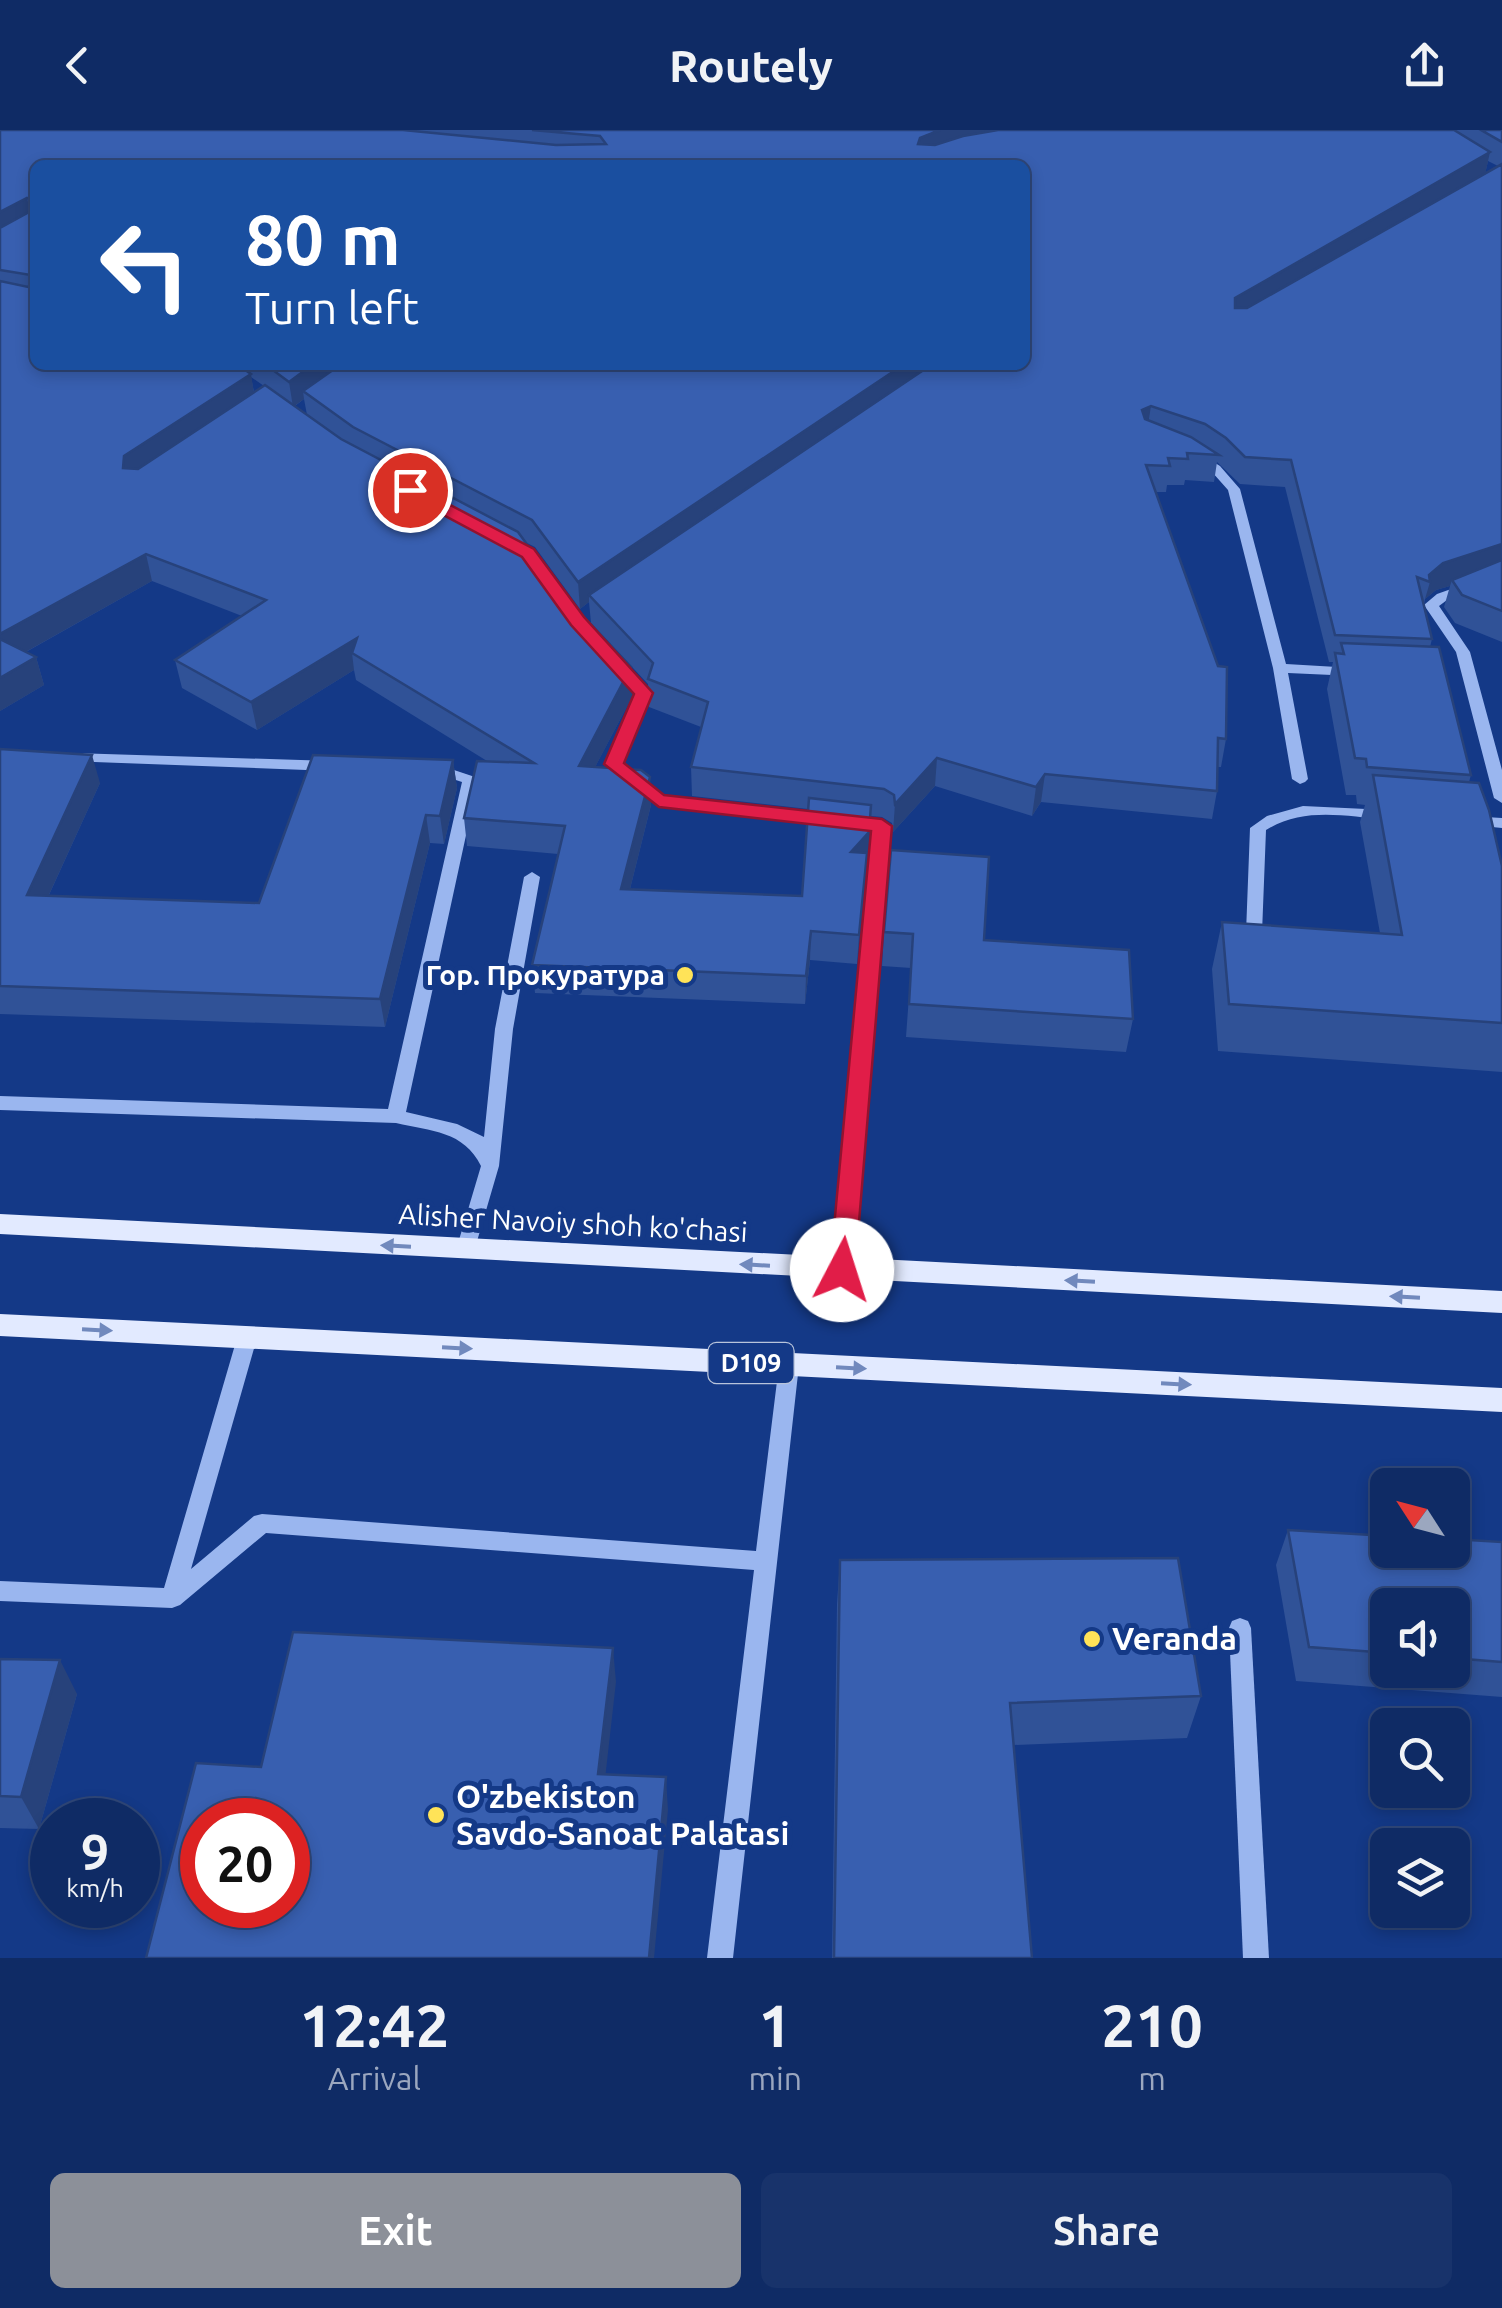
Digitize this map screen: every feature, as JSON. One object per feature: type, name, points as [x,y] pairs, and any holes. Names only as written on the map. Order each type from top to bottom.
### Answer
[{"type":"main road","name":"Alisher Navoiy shoh ko'chasi","points":[[0,1224],[1502,1302]]},
{"type":"main road","name":"D109","points":[[0,1326],[1502,1400]]},
{"type":"street","points":[[1192,452],[1216,469],[1234,489],[1280,668],[1300,778]]},
{"type":"street","points":[[1502,575],[1442,597],[1431,605],[1432,613],[1462,652],[1502,798]]},
{"type":"street","points":[[604,650],[644,693],[614,764],[659,800],[882,826],[842,1270]]},
{"type":"street","points":[[1280,668],[1374,673]]},
{"type":"street","points":[[1450,676],[1469,678]]},
{"type":"street","points":[[59,758],[348,767]]},
{"type":"street","points":[[396,1116],[470,780],[443,768],[424,768]]},
{"type":"street","points":[[1254,933],[1258,828],[1275,815],[1305,809],[1403,816]]},
{"type":"street","points":[[1443,819],[1502,823]]},
{"type":"street","points":[[466,1250],[490,1166],[504,1030],[532,876]]},
{"type":"street","points":[[0,1103],[396,1116],[465,1136],[479,1144],[490,1166]]},
{"type":"street","points":[[172,1598],[248,1338]]},
{"type":"street","points":[[720,1958],[789,1364]]},
{"type":"street","points":[[0,1591],[172,1598],[262,1523],[765,1560]]},
{"type":"street","points":[[1240,1628],[1256,1958]]},
{"type":"building","points":[[0,130],[403,130],[556,145],[606,144],[600,136],[532,130],[940,130],[920,138],[918,144],[935,145],[998,130],[1454,130],[1490,152],[1235,298],[1235,308],[1247,308],[1502,164],[1502,544],[1443,563],[1429,575],[1430,582],[1417,577],[1432,639],[1335,635],[1291,460],[1245,457],[1205,424],[1151,406],[1142,410],[1145,419],[1191,437],[1219,455],[1187,453],[1188,459],[1168,458],[1170,466],[1146,465],[1218,666],[1227,667],[1226,739],[1218,738],[1217,791],[1045,774],[1036,787],[937,758],[895,804],[894,795],[884,789],[691,767],[708,702],[648,679],[653,663],[589,595],[924,370],[1030,370],[1030,160],[30,160],[30,200],[0,212]]},
{"type":"building","points":[[1481,130],[1502,130],[1502,142]]},
{"type":"building","points":[[30,212],[30,275],[0,270],[0,228]]},
{"type":"building","points":[[0,281],[28,287],[30,370],[245,370],[251,374],[124,456],[123,468],[138,469],[265,385],[341,439],[518,532],[567,599],[631,667],[579,766],[641,770],[650,777],[621,889],[802,896],[809,798],[871,805],[869,832],[851,852],[867,853],[859,935],[811,931],[806,976],[532,965],[565,826],[464,818],[477,761],[534,763],[352,653],[357,638],[251,702],[175,660],[266,600],[146,554],[0,634]]},
{"type":"building","points":[[273,370],[305,370],[289,382]]},
{"type":"building","points":[[333,370],[896,370],[578,582],[532,520],[353,427],[303,391]]},
{"type":"building","points":[[1502,560],[1502,611],[1462,595],[1452,580]]},
{"type":"building","points":[[0,639],[36,657],[0,678]]},
{"type":"building","points":[[1341,643],[1439,647],[1471,775],[1367,767],[1366,759],[1355,758],[1335,653],[1344,654]]},
{"type":"building","points":[[0,749],[92,755],[27,895],[259,903],[313,755],[453,760],[440,816],[426,815],[380,999],[0,986]]},
{"type":"building","points":[[1373,775],[1479,783],[1502,866],[1502,1023],[1229,1004],[1222,922],[1402,935]]},
{"type":"building","points":[[891,850],[989,857],[984,940],[1129,950],[1133,1019],[909,1004],[913,934],[884,932]]},
{"type":"building","points":[[1288,1530],[1370,1535],[1370,1568],[1470,1568],[1470,1540],[1502,1542],[1502,1662],[1470,1659],[1470,1588],[1370,1588],[1370,1652],[1309,1647]]},
{"type":"building","points":[[1178,1558],[1201,1696],[1010,1703],[1032,1958],[834,1958],[840,1560]]},
{"type":"building","name":"O'zbekiston Savdo-Sanoat Palatasi","points":[[293,1632],[613,1648],[598,1774],[666,1777],[649,1958],[146,1958],[154,1928],[160,1928],[160,1903],[180,1825],[180,1928],[310,1928],[310,1798],[187,1798],[196,1763],[261,1767]]},
{"type":"building","points":[[0,1659],[60,1660],[21,1797],[0,1796]]},
{"type":"place","name":"Гор. Прокуратура","points":[[685,975]]},
{"type":"place","name":"Veranda","points":[[1092,1639]]},
{"type":"place","name":"O'zbekiston Savdo-Sanoat Palatasi","points":[[436,1815]]},
{"type":"route","points":[[410,490],[528,553],[578,621],[644,693],[614,764],[659,800],[882,826],[842,1270]]}]
